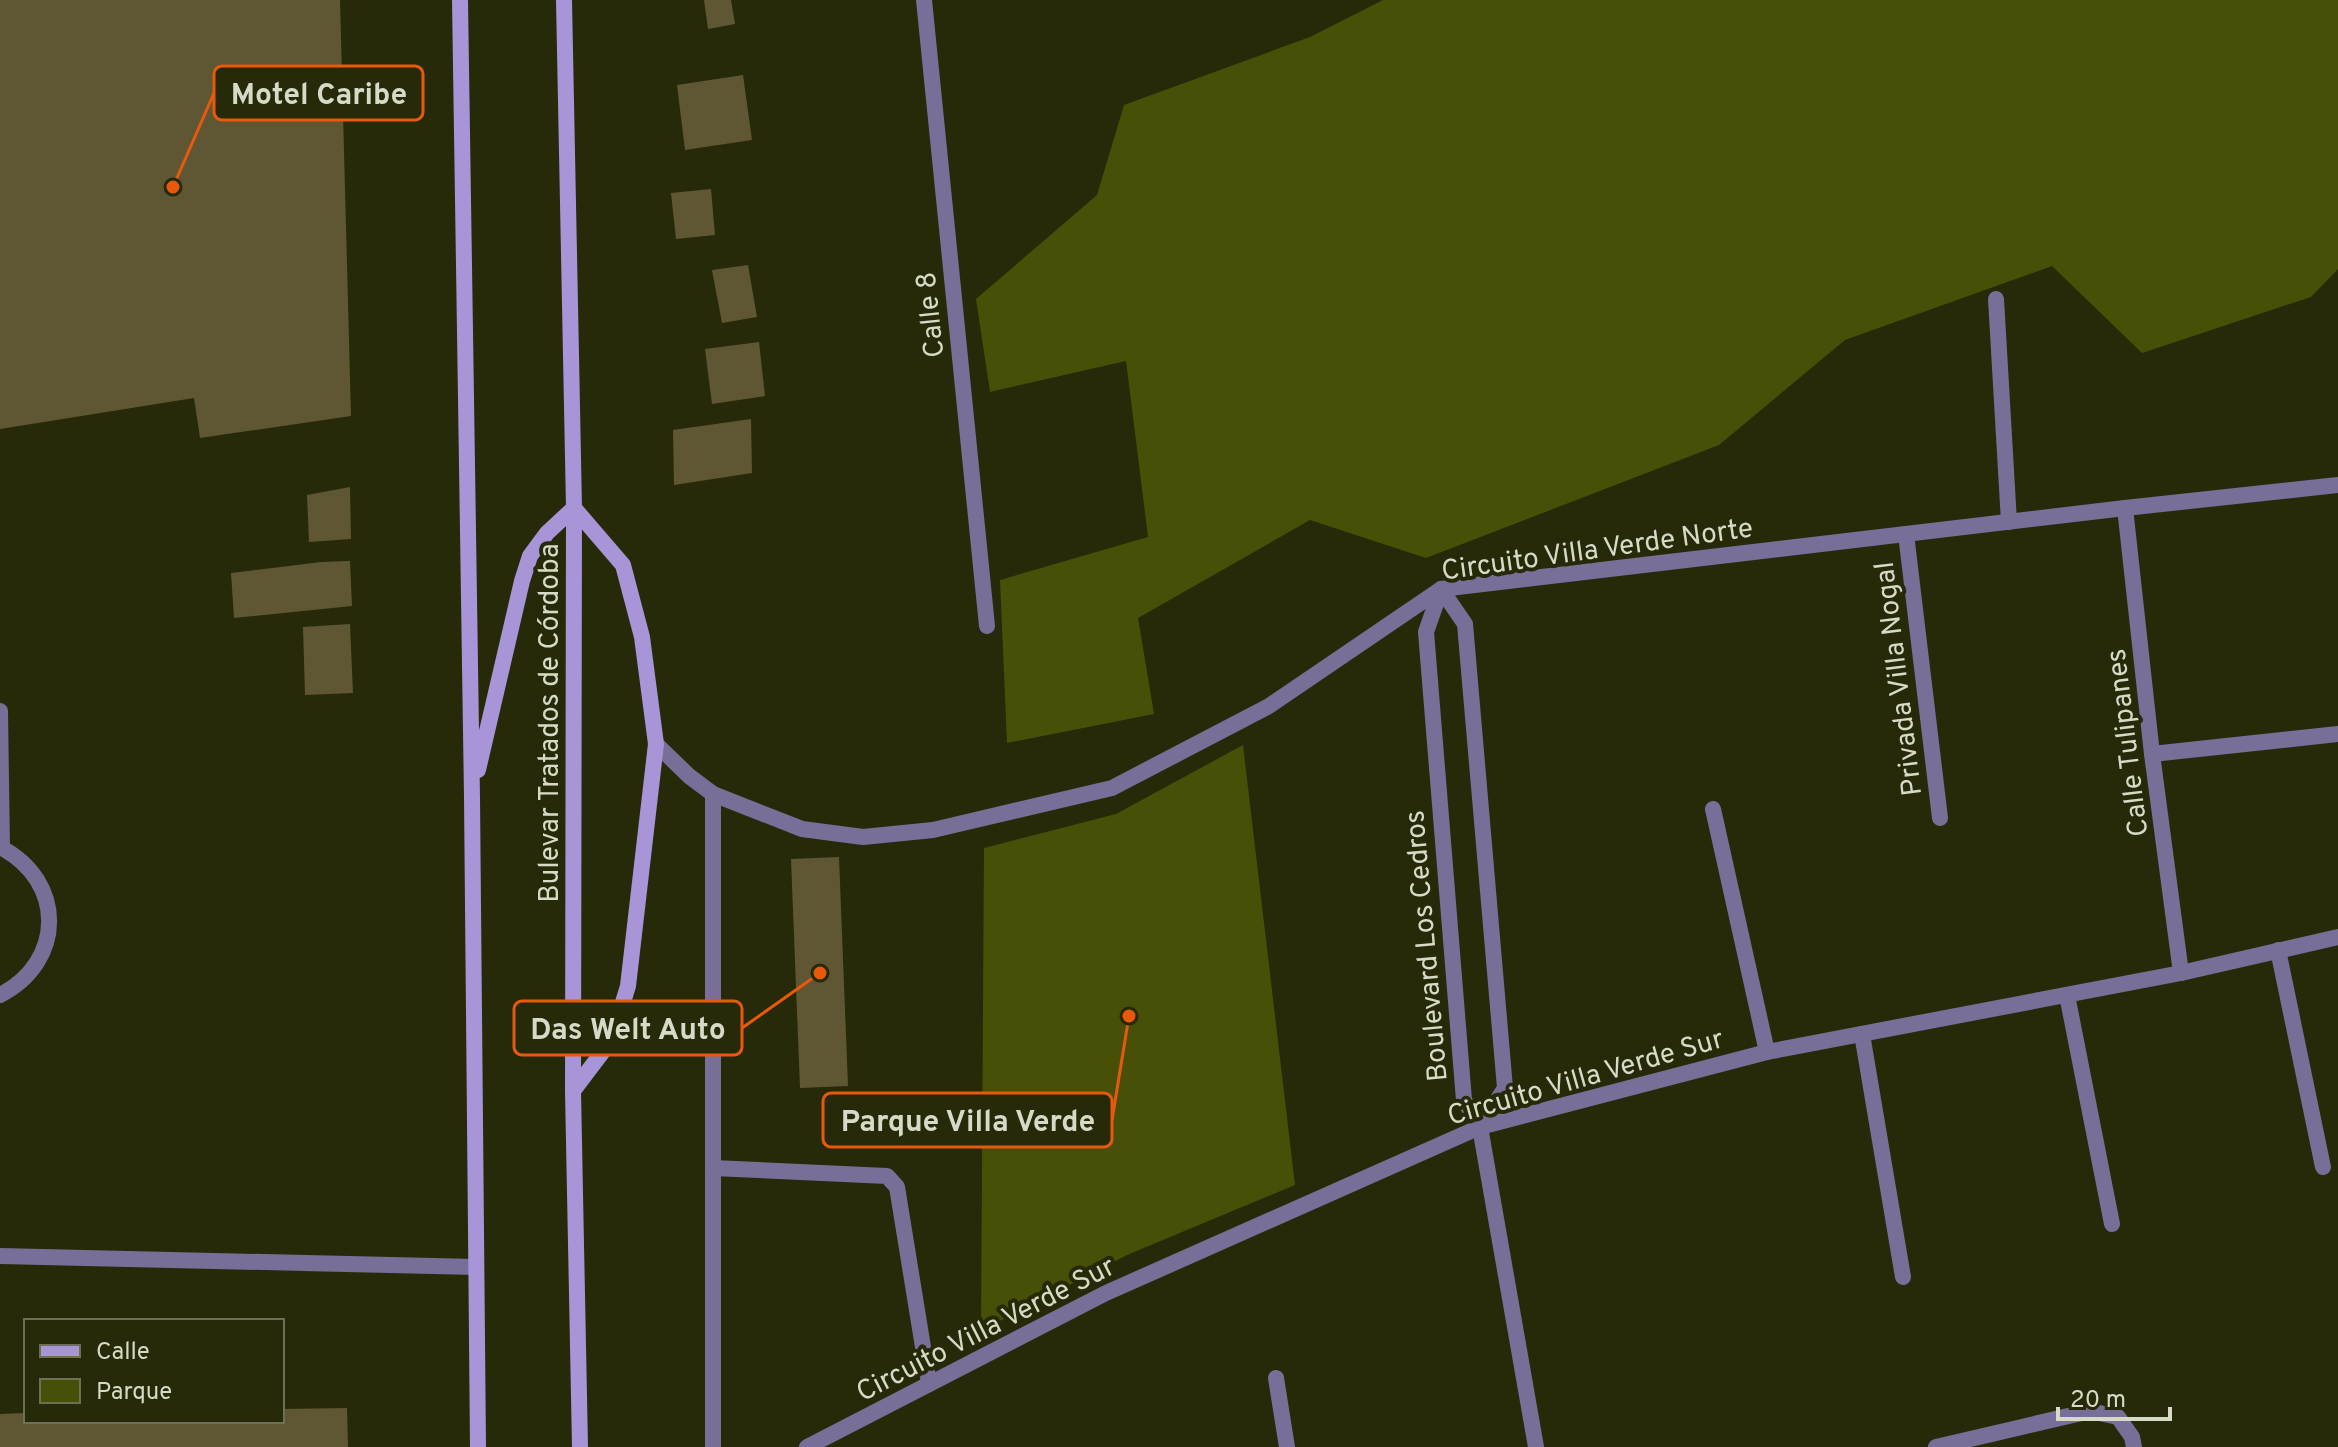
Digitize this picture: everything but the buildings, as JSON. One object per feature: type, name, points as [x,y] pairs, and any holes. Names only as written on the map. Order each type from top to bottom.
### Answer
[{"type":"main road","points":[[460,0],[478,1447]]},
{"type":"main road","name":"Bulevar Tratados de Córdoba","points":[[564,0],[574,508],[573,1091],[580,1447]]},
{"type":"main road","points":[[472,797],[530,556],[547,533],[574,508],[623,565],[642,637],[656,744],[628,986],[604,1050],[573,1091]]},
{"type":"street","name":"Calle 8","points":[[924,0],[987,626]]},
{"type":"street","points":[[1996,299],[2009,522]]},
{"type":"street","name":"Circuito Villa Verde Norte","points":[[656,744],[713,794],[802,829],[863,837],[933,830],[1112,788],[1269,706],[1441,589],[2338,485]]},
{"type":"street","name":"Calle Tulipanes","points":[[2125,508],[2152,754],[2181,973]]},
{"type":"street","name":"Privada Villa Nogal","points":[[1906,534],[1940,818]]},
{"type":"street","points":[[1441,589],[1465,624],[1505,1088],[1480,1127]]},
{"type":"street","name":"Boulevard Los Cedros","points":[[1441,589],[1426,632],[1464,1100],[1480,1127],[1536,1447]]},
{"type":"street","points":[[0,711],[1,848],[25,863],[41,884],[49,909],[49,937],[40,960],[24,981],[0,995]]},
{"type":"street","points":[[2152,754],[2338,734]]},
{"type":"street","points":[[713,794],[713,1447]]},
{"type":"street","points":[[1713,809],[1767,1052]]},
{"type":"street","name":"Circuito Villa Verde Sur","points":[[807,1447],[1106,1293],[1480,1127],[1767,1052],[2181,973],[2338,937]]},
{"type":"street","points":[[2278,950],[2323,1167]]},
{"type":"street","points":[[2067,995],[2112,1224]]},
{"type":"street","points":[[1862,1034],[1903,1277]]},
{"type":"street","points":[[713,1168],[887,1176],[897,1187],[929,1384]]},
{"type":"street","points":[[0,1256],[476,1267]]},
{"type":"street","points":[[1276,1378],[1287,1447]]},
{"type":"street","points":[[1936,1447],[2090,1411],[2118,1417],[2132,1437],[2134,1447]]},
{"type":"green space","points":[[1383,0],[2338,0],[2338,269],[2311,297],[2142,353],[2052,266],[1845,340],[1719,445],[1426,558],[1310,520],[1138,618],[1154,714],[1007,743],[1000,580],[1148,537],[1126,361],[990,392],[976,299],[1097,195],[1124,105],[1310,37]]},
{"type":"green space","points":[[1243,745],[1295,1185],[1127,1255],[981,1331],[984,848],[1116,814]]},
{"type":"place","name":"Motel Caribe","points":[[173,187]]},
{"type":"place","name":"Das Welt Auto","points":[[820,973]]},
{"type":"place","name":"Parque Villa Verde","points":[[1129,1016]]}]
